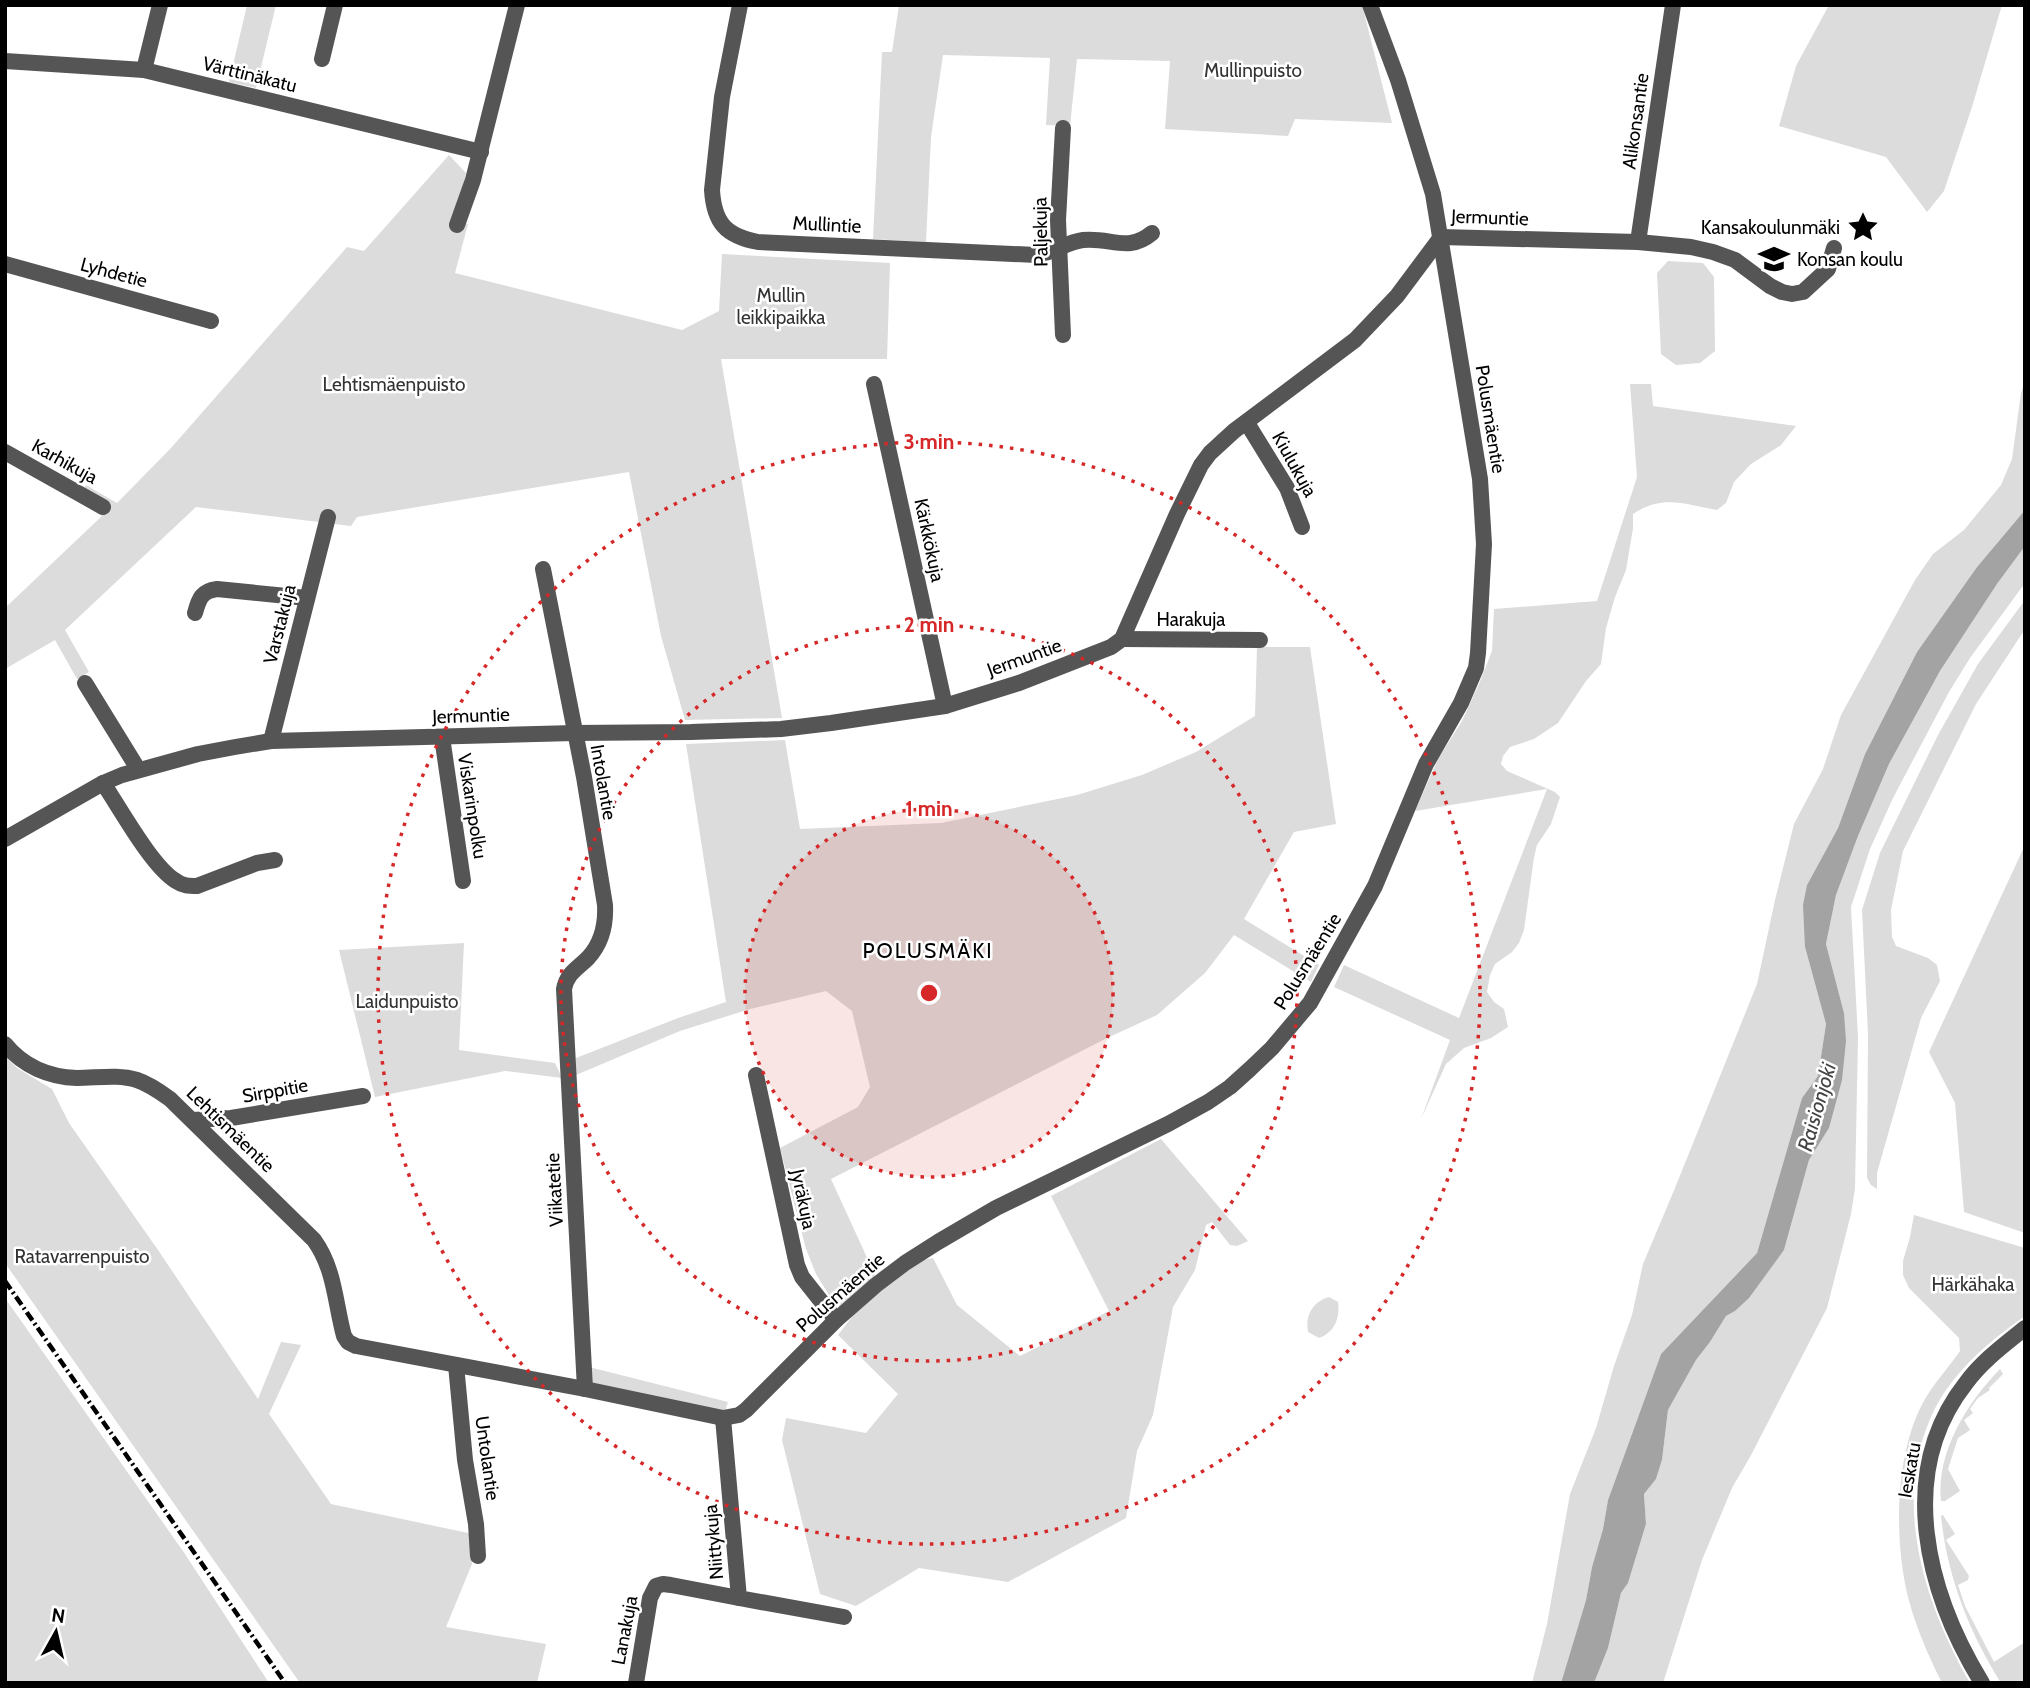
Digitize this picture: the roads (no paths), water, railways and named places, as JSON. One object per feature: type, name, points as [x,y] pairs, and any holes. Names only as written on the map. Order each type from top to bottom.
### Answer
[{"type":"street","points":[[144,70],[160,5]]},
{"type":"street","points":[[322,59],[335,5]]},
{"type":"street","points":[[457,225],[481,152],[517,5]]},
{"type":"street","name":"Mullintie","points":[[740,5],[722,97],[712,190],[713,204],[719,219],[727,230],[740,239],[771,243],[1036,255],[1047,254],[1084,240],[1136,244],[1152,233]]},
{"type":"street","name":"Polusmäentie","points":[[723,1418],[739,1415],[746,1410],[836,1320],[876,1285],[938,1242],[996,1208],[1209,1102],[1230,1087],[1272,1048],[1310,1003],[1352,931],[1375,886],[1426,764],[1471,684],[1478,653],[1485,544],[1480,479],[1433,194],[1413,124],[1370,5]]},
{"type":"street","name":"Alikonsantie","points":[[1638,242],[1673,5]]},
{"type":"street","name":"Värttinäkatu","points":[[5,61],[144,70],[481,152]]},
{"type":"street","name":"Paljekuja","points":[[1063,128],[1059,193],[1063,335]]},
{"type":"street","name":"Jermuntie","points":[[6,838],[103,783],[138,769],[198,754],[271,741],[781,729],[945,706],[1019,683],[1111,647],[1122,639],[1201,465],[1222,441],[1354,340],[1397,296],[1441,237],[1638,242],[1691,247],[1735,260],[1782,292],[1793,294],[1803,292],[1828,269],[1834,248]]},
{"type":"street","name":"Lyhdetie","points":[[5,264],[211,321]]},
{"type":"street","name":"Kärkkökuja","points":[[874,384],[945,706]]},
{"type":"street","name":"Kiulukuja","points":[[1247,423],[1287,488],[1303,527]]},
{"type":"street","name":"Karhikuja","points":[[5,452],[103,507]]},
{"type":"street","name":"Varstakuja","points":[[271,741],[328,517]]},
{"type":"street","name":"Intolantie","points":[[543,569],[584,777],[606,916],[596,947],[569,975],[564,989]]},
{"type":"street","points":[[195,612],[202,594],[208,590],[306,598]]},
{"type":"street","name":"Harakuja","points":[[1122,639],[1260,640]]},
{"type":"street","points":[[85,683],[138,769]]},
{"type":"street","name":"Viskarinpolku","points":[[442,737],[463,881]]},
{"type":"street","points":[[103,783],[161,868],[179,883],[197,886],[257,863],[275,860]]},
{"type":"street","name":"Viikatetie","points":[[564,989],[586,1389]]},
{"type":"street","name":"Lehtismäentie","points":[[5,1044],[23,1062],[56,1076],[118,1077],[155,1087],[304,1229],[323,1253],[329,1268],[344,1336],[348,1342],[356,1346],[456,1365]]},
{"type":"street","name":"Jyräkuja","points":[[756,1074],[797,1265],[802,1277],[836,1320]]},
{"type":"street","name":"Sirppitie","points":[[192,1120],[231,1118],[363,1096]]},
{"type":"street","name":"Ieskatu","points":[[1982,1683],[1959,1643],[1943,1600],[1931,1559],[1925,1521],[1924,1488],[1937,1434],[1955,1399],[1979,1368],[2025,1328]]},
{"type":"street","points":[[456,1365],[723,1418]]},
{"type":"street","name":"Untolantie","points":[[456,1365],[464,1460],[476,1524],[478,1556]]},
{"type":"street","name":"Niittykuja","points":[[723,1418],[738,1598],[844,1617]]},
{"type":"street","name":"Lanakuja","points":[[636,1683],[650,1598],[656,1586],[671,1584],[738,1598]]},
{"type":"water","name":"Raisionjoki","points":[[2025,510],[2025,546],[1940,671],[1889,764],[1836,895],[1826,944],[1844,1013],[1846,1041],[1842,1080],[1829,1128],[1809,1160],[1784,1250],[1749,1298],[1726,1316],[1696,1360],[1668,1410],[1662,1460],[1656,1479],[1644,1494],[1646,1524],[1628,1583],[1621,1593],[1608,1648],[1594,1683],[1561,1683],[1586,1600],[1608,1500],[1661,1354],[1757,1253],[1802,1098],[1818,1076],[1826,1024],[1805,947],[1803,905],[1807,885],[1838,828],[1865,754],[1917,652],[1977,567]]},
{"type":"railway","points":[[5,1281],[285,1683]]},
{"type":"place","name":"Kansakoulunmäki","points":[[1863,227]]},
{"type":"place","name":"Konsan koulu","points":[[1774,259]]},
{"type":"district","name":"POLUSMÄKI","points":[[928,951]]},
{"type":"park label","name":"Mullinpuisto","points":[[1253,70]]},
{"type":"park label","name":"Mullin leikkipaikka","points":[[781,306]]},
{"type":"park label","name":"Lehtismäenpuisto","points":[[394,384]]},
{"type":"park label","name":"Laidunpuisto","points":[[407,1001]]},
{"type":"park label","name":"Ratavarrenpuisto","points":[[82,1256]]},
{"type":"park label","name":"Härkähaka","points":[[1973,1284]]}]
